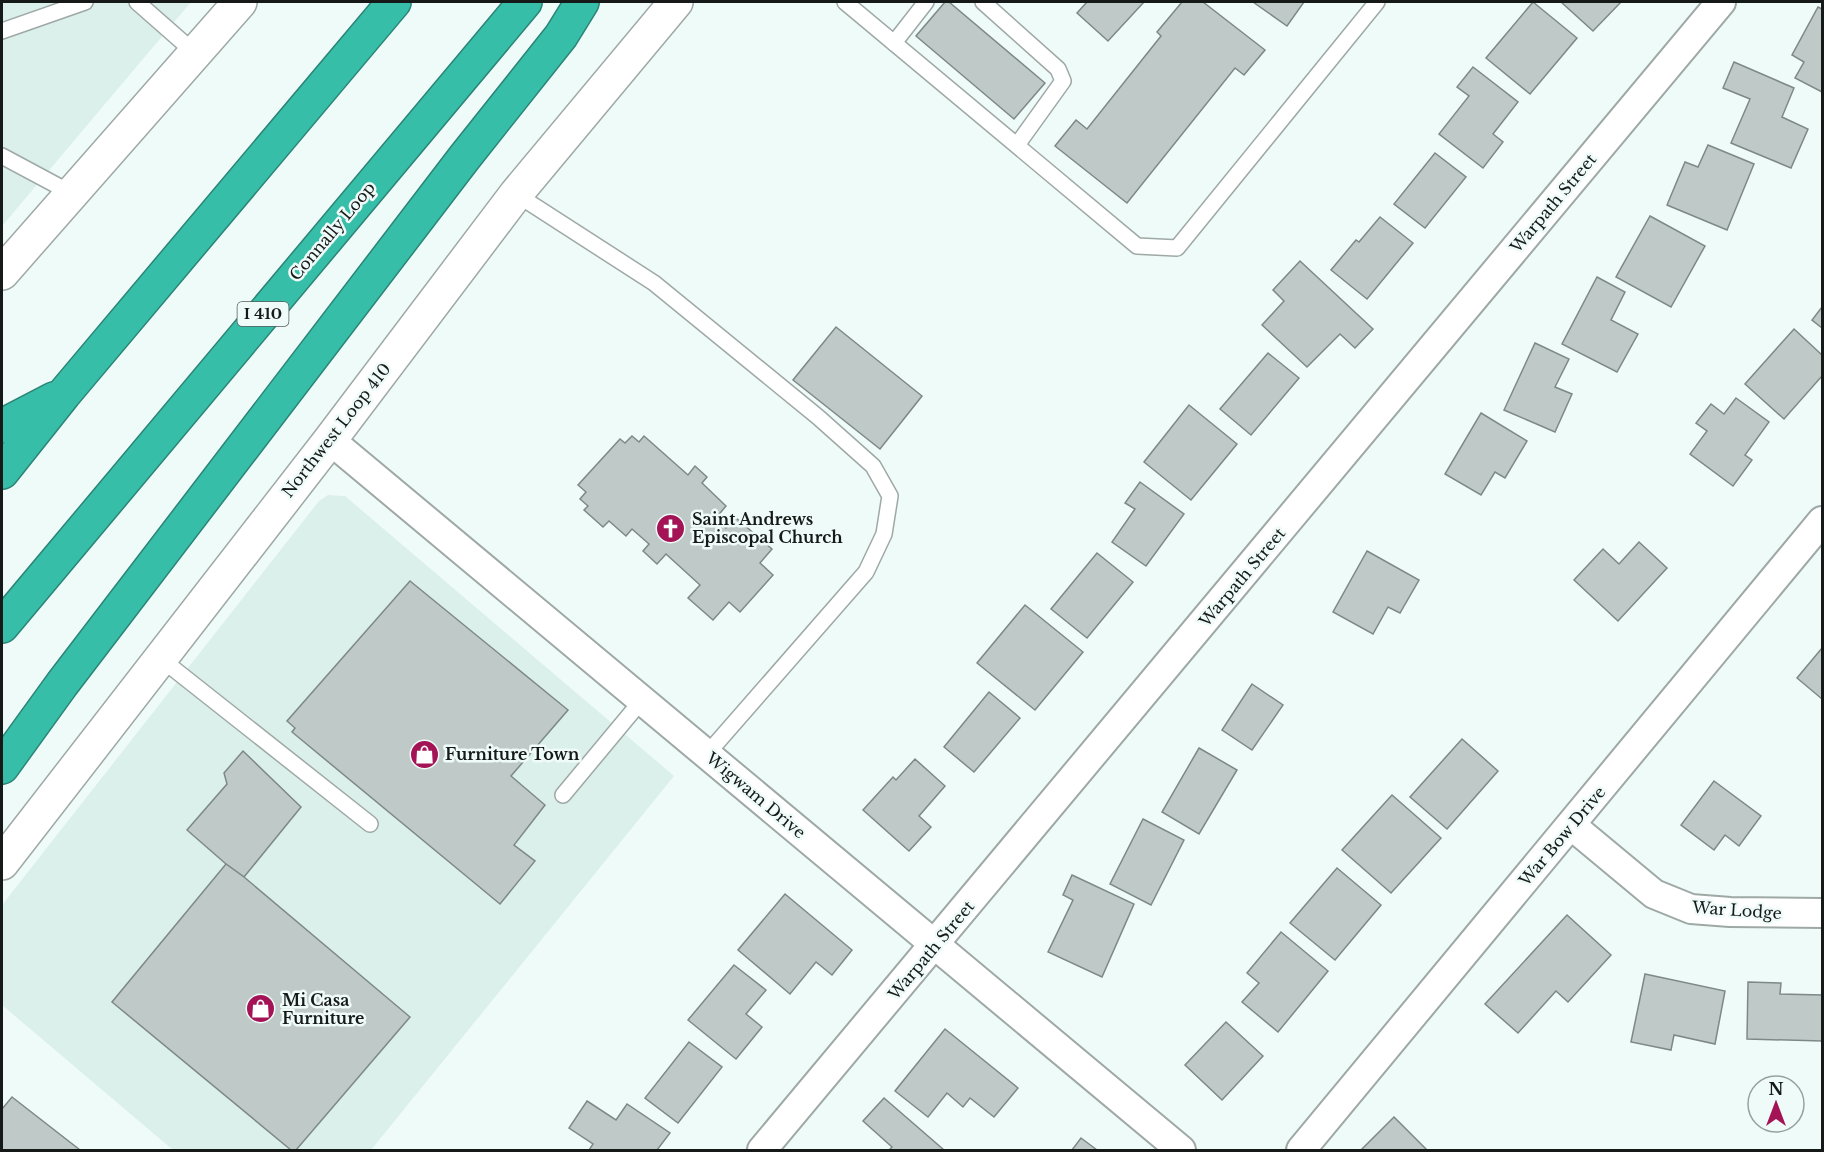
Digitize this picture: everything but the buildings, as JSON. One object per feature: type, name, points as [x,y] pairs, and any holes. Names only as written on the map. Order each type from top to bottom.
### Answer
[{"type":"highway","points":[[2,472],[64,394],[394,2]]},
{"type":"highway","name":"Connally Loop","points":[[2,626],[525,2]]},
{"type":"highway","points":[[2,767],[69,675],[457,167],[561,36],[582,2]]},
{"type":"highway","points":[[2,426],[64,394]]},
{"type":"main road","points":[[2,273],[240,2]]},
{"type":"main road","name":"Northwest Loop 410","points":[[2,863],[330,440],[516,194],[676,2]]},
{"type":"street","name":"Warpath Street","points":[[762,1150],[1721,2]]},
{"type":"street","name":"Wigwam Drive","points":[[330,440],[1181,1150]]},
{"type":"street","name":"War Bow Drive","points":[[1301,1150],[1822,521]]},
{"type":"street","name":"War Lodge","points":[[1571,825],[1654,894],[1691,909],[1730,912],[1822,913]]},
{"type":"lane","points":[[2,31],[85,2]]},
{"type":"lane","points":[[137,2],[195,53]]},
{"type":"lane","points":[[845,2],[1137,246],[1177,249],[1377,2]]},
{"type":"lane","points":[[894,43],[926,2]]},
{"type":"lane","points":[[983,2],[1058,69],[1064,81],[1017,145]]},
{"type":"lane","points":[[2,156],[71,193]]},
{"type":"lane","points":[[516,194],[664,290],[818,417],[873,466],[890,496],[884,534],[866,572],[707,754]]},
{"type":"lane","points":[[159,658],[370,824]]},
{"type":"lane","points":[[563,795],[642,700]]},
{"type":"shaded area","points":[[2,2],[191,2],[2,226]]},
{"type":"shaded area","points":[[328,495],[345,496],[674,776],[371,1150],[173,1150],[2,1005],[2,905],[319,501]]},
{"type":"place","name":"Saint Andrews Episcopal Church","points":[[671,528]]},
{"type":"place","name":"Furniture Town","points":[[424,754]]},
{"type":"place","name":"Mi Casa Furniture","points":[[261,1009]]}]
